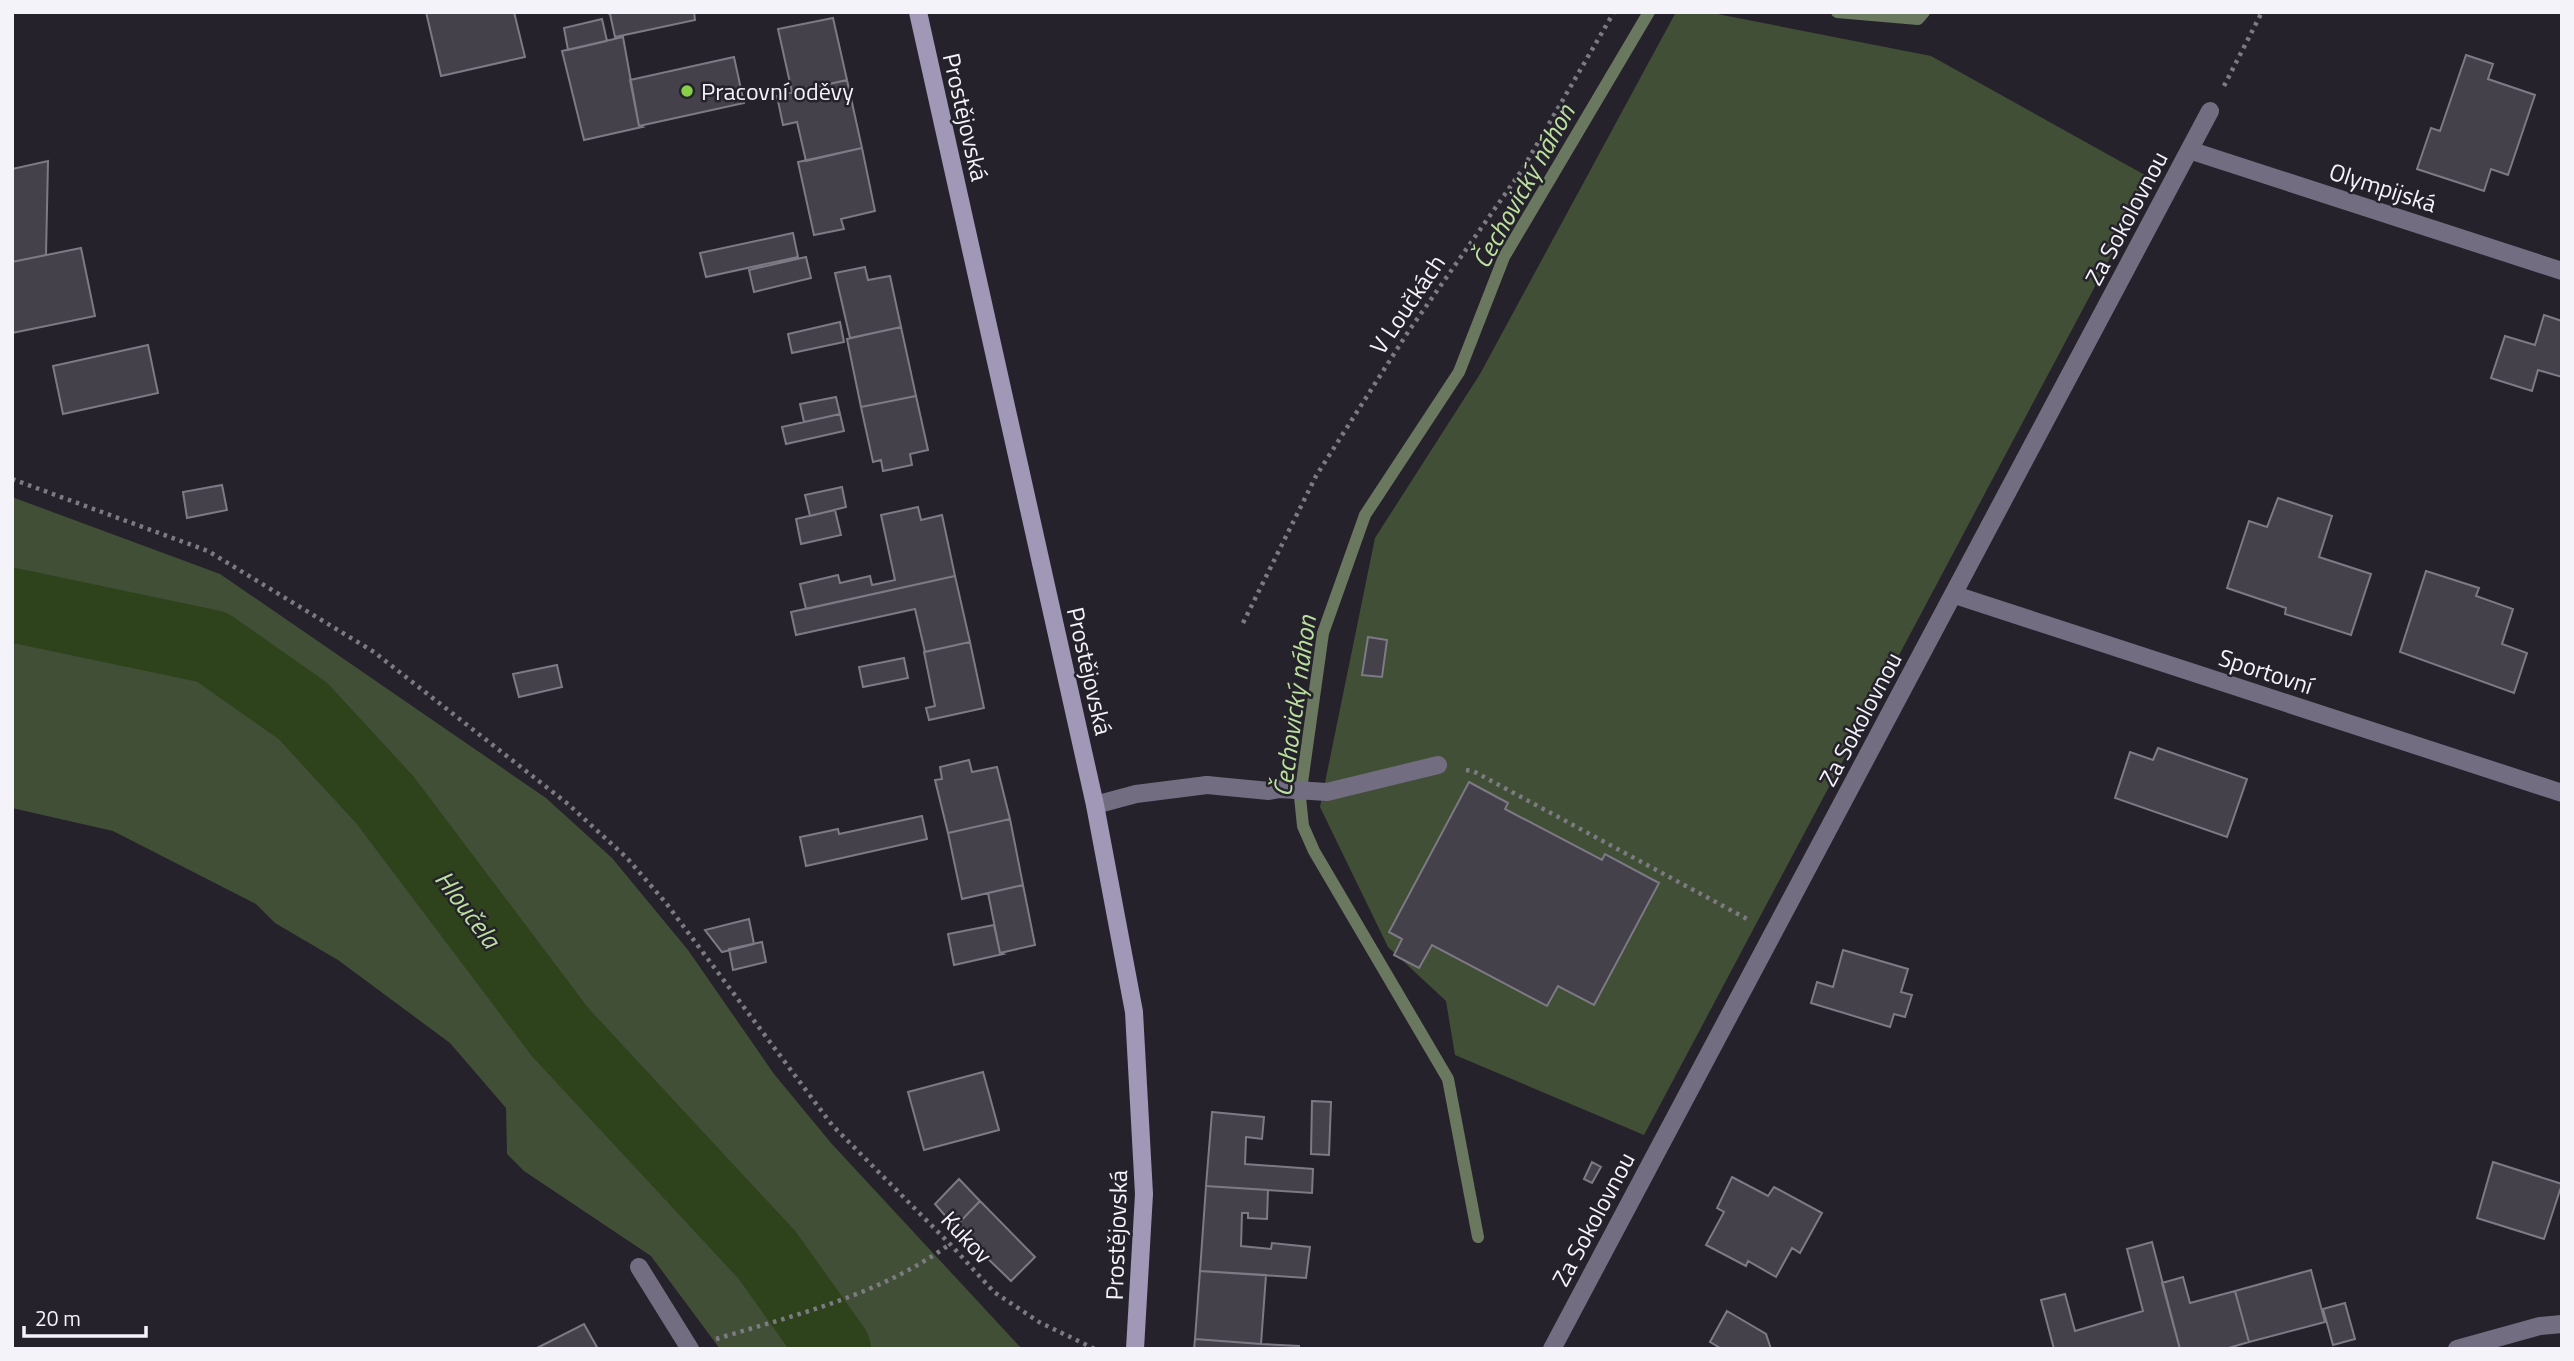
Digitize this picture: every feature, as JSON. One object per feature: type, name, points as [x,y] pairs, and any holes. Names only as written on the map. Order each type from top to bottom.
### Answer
[{"type":"main road","name":"Prostějovská","points":[[918,12],[1095,805],[1132,1000],[1138,1054],[1144,1194],[1135,1349]]},
{"type":"street","name":"Za Sokolovnou","points":[[1552,1349],[2210,111]]},
{"type":"street","name":"Olympijská","points":[[2189,150],[2562,271]]},
{"type":"street","name":"Sportovní","points":[[1955,595],[2562,793]]},
{"type":"street","points":[[1095,805],[1136,794],[1207,785],[1269,791],[1280,789],[1327,792],[1438,765]]},
{"type":"street","points":[[639,1267],[690,1348]]},
{"type":"street","points":[[2457,1349],[2540,1326],[2562,1324]]},
{"type":"path","name":"V Loučkách","points":[[1243,623],[1316,476],[1408,332],[1522,170],[1614,12]]},
{"type":"path","points":[[2210,111],[2262,12]]},
{"type":"path","name":"Kukov","points":[[12,479],[208,551],[374,652],[546,787],[627,858],[666,903],[832,1125],[994,1292],[1039,1322],[1095,1349]]},
{"type":"path","points":[[1438,765],[1473,771],[1773,934]]},
{"type":"path","points":[[690,1348],[859,1294],[907,1273],[950,1244]]},
{"type":"green space","points":[[1676,12],[1707,12],[1931,56],[2152,179],[1644,1135],[1455,1055],[1446,1001],[1388,947],[1320,807],[1375,538],[1480,374]]},
{"type":"green space","points":[[12,497],[220,574],[546,798],[612,858],[688,950],[774,1074],[831,1143],[1022,1349],[720,1349],[651,1256],[524,1171],[507,1154],[506,1108],[450,1043],[338,960],[275,923],[256,904],[113,831],[12,808]]},
{"type":"building","points":[[426,12],[514,12],[525,57],[441,76]]},
{"type":"building","points":[[605,12],[694,12],[695,20],[615,37],[610,14]]},
{"type":"building","points":[[833,18],[847,80],[792,92],[778,29]]},
{"type":"building","points":[[602,19],[607,41],[568,50],[564,28]]},
{"type":"building","points":[[623,37],[639,126],[642,127],[584,140],[562,51]]},
{"type":"building","points":[[2466,55],[2493,64],[2488,79],[2535,95],[2508,175],[2491,169],[2484,191],[2417,169],[2431,128],[2440,131]]},
{"type":"building","name":"Pracovní oděvy","points":[[734,57],[744,103],[639,126],[630,80]]},
{"type":"building","points":[[847,80],[862,148],[806,161],[797,122],[783,125],[777,96]]},
{"type":"building","points":[[862,148],[875,211],[841,219],[844,229],[814,235],[798,162]]},
{"type":"building","points":[[48,161],[46,255],[12,262],[12,169]]},
{"type":"building","points":[[793,233],[798,257],[706,277],[700,253]]},
{"type":"building","points":[[81,248],[95,316],[12,333],[12,262]]},
{"type":"building","points":[[806,257],[811,278],[754,292],[749,270]]},
{"type":"building","points":[[865,267],[868,280],[890,276],[901,327],[850,338],[835,273]]},
{"type":"building","points":[[2544,315],[2562,321],[2562,377],[2538,370],[2532,391],[2491,378],[2505,336],[2535,345]]},
{"type":"building","points":[[840,322],[844,342],[792,353],[788,334]]},
{"type":"building","points":[[901,327],[916,396],[861,407],[847,339]]},
{"type":"building","points":[[148,345],[158,393],[63,414],[53,366]]},
{"type":"building","points":[[916,396],[928,450],[910,454],[912,465],[883,471],[881,460],[873,462],[861,407]]},
{"type":"building","points":[[836,397],[840,414],[804,422],[800,404]]},
{"type":"building","points":[[840,414],[844,431],[786,444],[782,427]]},
{"type":"building","points":[[222,485],[227,510],[187,518],[183,492]]},
{"type":"building","points":[[842,487],[846,507],[810,516],[805,495]]},
{"type":"building","points":[[2278,498],[2332,516],[2319,557],[2371,574],[2351,635],[2285,614],[2286,608],[2227,588],[2249,521],[2267,527]]},
{"type":"building","points":[[918,507],[921,520],[942,515],[955,576],[806,609],[800,584],[838,575],[840,583],[870,576],[872,585],[895,580],[881,515]]},
{"type":"building","points":[[835,510],[841,535],[801,544],[796,519]]},
{"type":"building","points":[[2426,571],[2479,588],[2476,596],[2513,609],[2502,644],[2527,653],[2514,693],[2400,652]]},
{"type":"building","points":[[955,576],[970,642],[925,652],[915,609],[796,635],[791,612]]},
{"type":"building","points":[[1368,637],[1387,640],[1382,677],[1362,675]]},
{"type":"building","points":[[970,642],[984,708],[929,720],[926,708],[935,706],[924,652]]},
{"type":"building","points":[[904,658],[908,678],[863,687],[859,667]]},
{"type":"building","points":[[557,665],[562,687],[519,697],[513,674]]},
{"type":"building","points":[[2158,748],[2247,779],[2227,837],[2115,798],[2130,752],[2153,760]]},
{"type":"building","points":[[969,760],[972,772],[997,767],[1010,819],[948,833],[935,780],[942,779],[940,767]]},
{"type":"building","points":[[1469,782],[1508,803],[1505,809],[1602,860],[1605,854],[1659,883],[1594,1005],[1558,986],[1547,1006],[1432,945],[1419,968],[1394,955],[1402,939],[1389,932]]},
{"type":"building","points":[[922,816],[927,839],[806,866],[800,837],[838,829],[839,834]]},
{"type":"building","points":[[1010,819],[1023,885],[962,899],[948,833]]},
{"type":"building","points":[[1023,885],[1035,945],[1000,953],[988,893]]},
{"type":"building","points":[[749,919],[754,944],[722,952],[705,930]]},
{"type":"building","points":[[994,925],[1000,953],[1003,954],[954,965],[948,934]]},
{"type":"building","points":[[762,942],[766,962],[733,970],[729,949]]},
{"type":"building","points":[[1843,950],[1908,969],[1901,992],[1912,995],[1905,1017],[1894,1014],[1890,1027],[1811,1003],[1817,982],[1833,987]]},
{"type":"building","points":[[983,1072],[999,1130],[924,1150],[908,1092]]},
{"type":"building","points":[[1312,1101],[1331,1102],[1329,1155],[1311,1154]]},
{"type":"building","points":[[1212,1112],[1264,1117],[1262,1139],[1246,1137],[1245,1164],[1313,1169],[1312,1193],[1206,1186]]},
{"type":"building","points":[[1592,1162],[1601,1167],[1592,1183],[1584,1179]]},
{"type":"building","points":[[2493,1162],[2562,1184],[2544,1239],[2477,1218]]},
{"type":"building","points":[[1732,1177],[1768,1196],[1774,1187],[1822,1213],[1800,1253],[1792,1248],[1776,1277],[1748,1261],[1746,1266],[1706,1245],[1724,1212],[1717,1208]]},
{"type":"building","points":[[959,1179],[980,1201],[955,1227],[935,1204]]},
{"type":"building","points":[[1206,1186],[1268,1190],[1267,1219],[1248,1218],[1248,1213],[1242,1213],[1241,1246],[1271,1249],[1272,1243],[1310,1247],[1306,1278],[1200,1271]]},
{"type":"building","points":[[980,1201],[1035,1257],[1011,1281],[955,1227]]},
{"type":"building","points":[[2152,1242],[2180,1349],[2054,1349],[2041,1300],[2065,1294],[2075,1331],[2143,1311],[2127,1249]]},
{"type":"building","points":[[2311,1270],[2325,1322],[2249,1342],[2235,1291]]},
{"type":"building","points":[[1200,1271],[1266,1275],[1261,1344],[1195,1339]]},
{"type":"building","points":[[2183,1277],[2190,1303],[2235,1291],[2249,1342],[2225,1349],[2180,1349],[2162,1283]]},
{"type":"building","points":[[2345,1303],[2355,1339],[2333,1345],[2323,1309]]},
{"type":"building","points":[[1727,1311],[1766,1334],[1771,1349],[1722,1349],[1710,1342]]},
{"type":"building","points":[[584,1324],[598,1349],[535,1349]]},
{"type":"building","points":[[1195,1339],[1299,1346],[1299,1349],[1194,1349]]},
{"type":"waterway","name":"Čechovický náhon","points":[[1478,1237],[1448,1079],[1314,851],[1303,826],[1300,797],[1323,633],[1365,515],[1459,372],[1504,257],[1649,12]]},
{"type":"waterway","name":"Čechovický náhon","points":[[1837,12],[1918,19],[1924,12]]},
{"type":"waterway","name":"Hloučela","points":[[12,605],[212,647],[303,711],[385,800],[560,1032],[767,1255],[834,1349]]},
{"type":"place","name":"Pracovní oděvy","points":[[687,91]]}]
